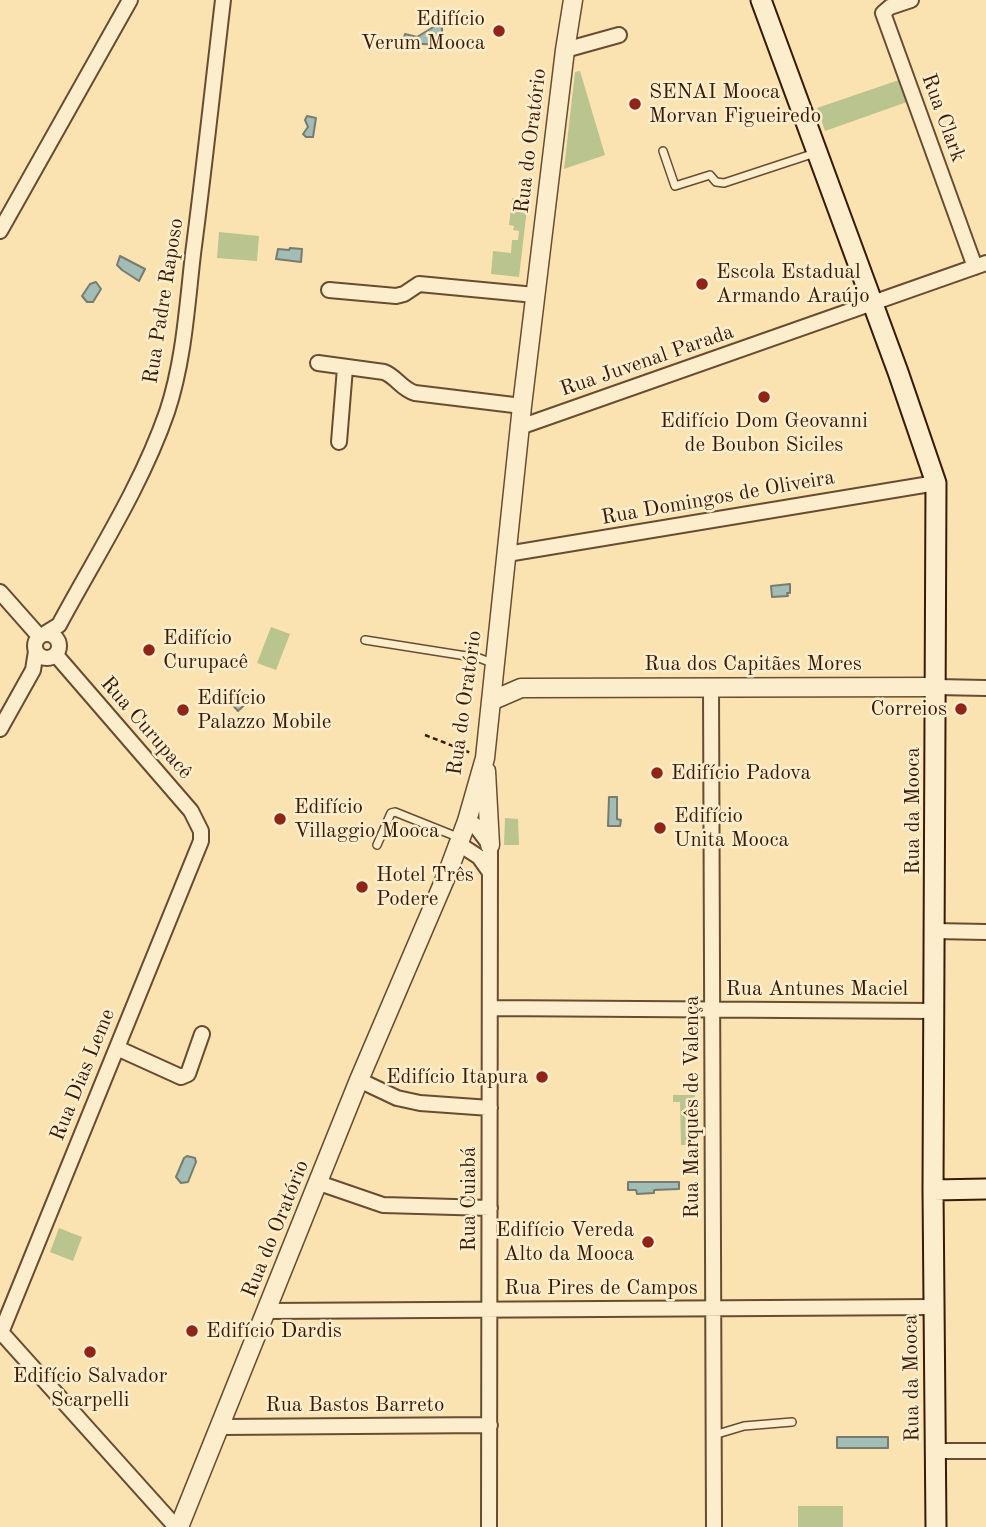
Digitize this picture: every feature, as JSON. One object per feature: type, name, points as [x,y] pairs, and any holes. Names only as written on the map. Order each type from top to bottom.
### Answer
[{"type":"main road","name":"Rua da Mooca","points":[[761,0],[936,483],[933,1190],[936,1527]]},
{"type":"main road","points":[[933,1190],[986,1189]]},
{"type":"street","points":[[0,231],[130,0]]},
{"type":"street","name":"Rua Padre Raposo","points":[[0,729],[140,475],[164,420],[174,386],[188,301],[223,0]]},
{"type":"street","name":"Rua do Oratório","points":[[177,1527],[221,1427],[359,1080],[462,834],[486,752],[522,407],[573,0]]},
{"type":"street","name":"Rua Clark","points":[[911,0],[890,7],[883,13],[981,265]]},
{"type":"street","points":[[565,50],[619,34]]},
{"type":"street","name":"Rua Juvenal Parada","points":[[520,427],[981,265]]},
{"type":"street","points":[[329,290],[396,296],[419,284],[535,295]]},
{"type":"street","points":[[318,363],[384,372],[390,374],[406,391],[415,393],[522,407]]},
{"type":"street","points":[[339,442],[345,368]]},
{"type":"street","name":"Rua Domingos de Oliveira","points":[[507,554],[936,483]]},
{"type":"street","name":"Rua Curupacê","points":[[0,592],[49,643],[191,811],[201,831]]},
{"type":"street","points":[[495,664],[521,688]]},
{"type":"street","name":"Rua Marquês de Valença","points":[[711,687],[714,1527]]},
{"type":"street","name":"Rua dos Capitães Mores","points":[[491,701],[521,688],[986,688]]},
{"type":"street","points":[[486,752],[490,845]]},
{"type":"street","points":[[489,872],[462,834],[475,825],[490,845]]},
{"type":"street","name":"Rua Dias Leme","points":[[0,1333],[197,852],[201,831]]},
{"type":"street","name":"Rua Cuiabá","points":[[489,1527],[490,845]]},
{"type":"street","points":[[934,931],[986,932]]},
{"type":"street","name":"Rua Antunes Maciel","points":[[490,1008],[934,1011]]},
{"type":"street","points":[[117,1048],[181,1077],[188,1074],[202,1034]]},
{"type":"street","points":[[359,1080],[397,1098],[420,1103],[489,1108]]},
{"type":"street","points":[[319,1183],[383,1205],[489,1208]]},
{"type":"street","name":"Rua Pires de Campos","points":[[267,1311],[934,1307]]},
{"type":"street","points":[[0,1333],[177,1527]]},
{"type":"street","name":"Rua Bastos Barreto","points":[[221,1427],[490,1425]]},
{"type":"street","points":[[936,1451],[986,1451]]},
{"type":"lane","points":[[663,151],[675,186],[710,175],[716,182],[724,183],[817,152]]},
{"type":"lane","points":[[365,640],[479,658],[495,664]]},
{"type":"lane","points":[[377,845],[391,813],[395,812],[462,834]]},
{"type":"lane","points":[[714,1435],[744,1426],[792,1422]]},
{"type":"path","points":[[425,735],[471,754],[472,743],[486,752]]},
{"type":"green space","points":[[580,71],[605,155],[564,169],[575,72]]},
{"type":"green space","points":[[899,80],[907,102],[825,131],[817,108]]},
{"type":"green space","points":[[512,198],[528,200],[519,277],[491,274],[493,251],[511,253],[512,240],[518,240],[519,231],[513,230],[514,226],[509,225]]},
{"type":"green space","points":[[219,232],[259,236],[257,261],[217,258]]},
{"type":"green space","points":[[271,627],[290,634],[276,670],[257,663]]},
{"type":"green space","points":[[505,818],[518,819],[519,845],[504,845]]},
{"type":"green space","points":[[673,1095],[695,1095],[695,1145],[681,1145],[680,1102],[673,1102]]},
{"type":"green space","points":[[59,1228],[82,1237],[73,1261],[50,1252]]},
{"type":"green space","points":[[798,1506],[843,1506],[843,1527],[798,1527]]},
{"type":"water","points":[[435,26],[442,27],[442,45],[403,43],[405,34],[417,37]]},
{"type":"water","points":[[307,116],[316,118],[313,137],[303,134],[308,127],[305,120]]},
{"type":"water","points":[[278,249],[302,249],[301,262],[276,259]]},
{"type":"water","points":[[120,256],[145,269],[139,281],[117,265]]},
{"type":"water","points":[[96,282],[101,289],[93,302],[87,302],[82,296],[90,284]]},
{"type":"water","points":[[790,584],[788,596],[772,597],[771,586]]},
{"type":"water","points":[[240,693],[250,693],[253,697],[238,711],[230,702]]},
{"type":"water","points":[[609,797],[617,797],[617,819],[621,820],[620,826],[608,826]]},
{"type":"water","points":[[187,1156],[195,1158],[196,1162],[188,1182],[181,1183],[176,1177]]},
{"type":"water","points":[[628,1182],[679,1182],[679,1189],[637,1194],[636,1190],[628,1190]]},
{"type":"water","points":[[837,1437],[888,1437],[888,1448],[837,1448]]},
{"type":"place","name":"Edifício Verum Mooca","points":[[499,31]]},
{"type":"place","name":"SENAI Mooca Morvan Figueiredo","points":[[635,104]]},
{"type":"place","name":"Escola Estadual Armando Araújo","points":[[702,284]]},
{"type":"place","name":"Edifício Dom Geovanni de Boubon Siciles","points":[[764,397]]},
{"type":"place","name":"Edifício Curupacê","points":[[149,650]]},
{"type":"place","name":"Correios","points":[[961,709]]},
{"type":"place","name":"Edifício Palazzo Mobile","points":[[183,710]]},
{"type":"place","name":"Edifício Padova","points":[[657,773]]},
{"type":"place","name":"Edifício Villaggio Mooca","points":[[280,819]]},
{"type":"place","name":"Edifício Unita Mooca","points":[[660,828]]},
{"type":"place","name":"Hotel Três Podere","points":[[362,887]]},
{"type":"place","name":"Edifício Itapura","points":[[542,1077]]},
{"type":"place","name":"Edifício Vereda Alto da Mooca","points":[[648,1242]]},
{"type":"place","name":"Edifício Dardis","points":[[192,1331]]},
{"type":"place","name":"Edifício Salvador Scarpelli","points":[[90,1352]]}]
